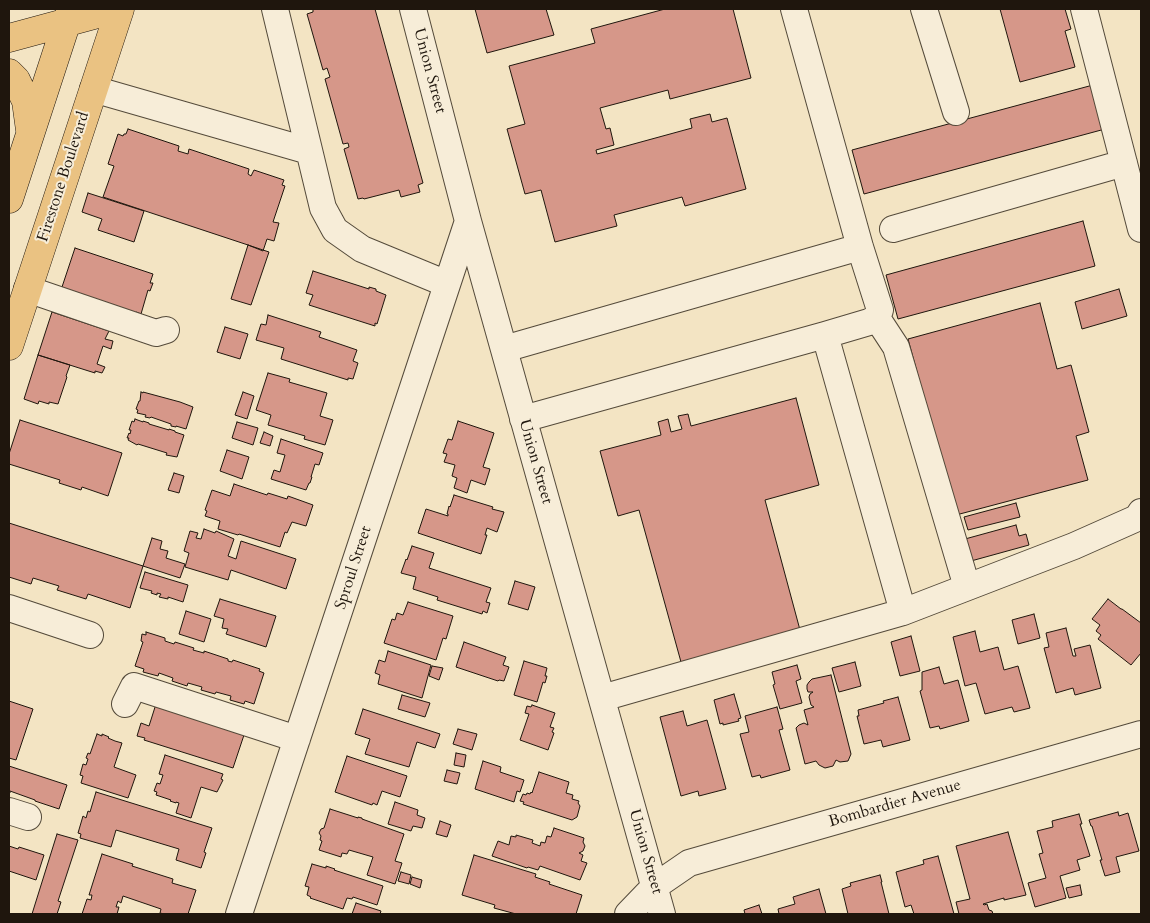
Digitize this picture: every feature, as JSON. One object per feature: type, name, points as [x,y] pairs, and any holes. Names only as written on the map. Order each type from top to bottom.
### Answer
[{"type":"main road","points":[[9,38],[68,16],[116,9]]},
{"type":"main road","name":"Firestone Boulevard","points":[[9,346],[120,9]]},
{"type":"main road","points":[[9,199],[68,16]]},
{"type":"main road","points":[[9,73],[16,80],[26,100],[31,132]]},
{"type":"street","points":[[275,9],[323,208],[336,230],[362,249],[448,284]]},
{"type":"street","name":"Union Street","points":[[413,9],[468,221],[662,914]]},
{"type":"street","points":[[523,419],[869,322],[877,318],[880,310],[860,247],[794,9]]},
{"type":"street","points":[[924,9],[956,112]]},
{"type":"street","points":[[1084,9],[1141,229]]},
{"type":"street","points":[[94,89],[309,151]]},
{"type":"street","points":[[893,229],[1124,163]]},
{"type":"street","name":"Sproul Street","points":[[239,914],[468,221]]},
{"type":"street","points":[[504,349],[860,247]]},
{"type":"street","points":[[27,290],[156,333],[166,330]]},
{"type":"street","points":[[877,318],[896,347],[967,587]]},
{"type":"street","points":[[825,334],[903,612]]},
{"type":"street","points":[[602,698],[903,612],[1074,546],[1137,518],[1141,512]]},
{"type":"street","points":[[9,608],[90,635]]},
{"type":"street","points":[[125,704],[134,686],[297,739]]},
{"type":"street","name":"Bombardier Avenue","points":[[628,914],[654,886],[689,863],[1141,734]]},
{"type":"building","points":[[313,9],[375,9],[423,183],[418,185],[420,192],[401,197],[399,190],[358,199],[344,149],[349,147],[348,143],[343,144],[325,79],[330,77],[327,68],[323,70],[307,14],[313,12]]},
{"type":"building","points":[[475,9],[546,9],[554,35],[487,53]]},
{"type":"building","points":[[665,9],[733,9],[751,78],[670,99],[668,90],[600,108],[606,129],[610,128],[614,145],[596,150],[597,154],[692,128],[690,119],[710,114],[712,122],[727,118],[746,189],[685,206],[682,197],[614,215],[617,226],[555,242],[541,190],[525,194],[507,129],[525,124],[509,66],[595,43],[591,29]]},
{"type":"building","points":[[1000,9],[1065,9],[1071,29],[1065,31],[1075,67],[1020,82]]},
{"type":"building","points":[[1093,85],[1105,129],[864,194],[852,150]]},
{"type":"building","points":[[128,129],[179,146],[178,151],[188,154],[189,149],[249,169],[248,174],[251,176],[254,170],[284,180],[282,185],[285,186],[273,222],[279,223],[274,241],[267,239],[263,251],[103,197],[114,166],[108,164],[118,134],[123,136]]},
{"type":"building","points":[[88,193],[144,211],[134,242],[98,230],[102,219],[82,212]]},
{"type":"building","points":[[1083,221],[1095,266],[898,319],[886,275]]},
{"type":"building","points":[[248,245],[269,252],[251,305],[231,299]]},
{"type":"building","points":[[75,248],[153,274],[150,283],[153,283],[150,291],[148,290],[141,314],[136,312],[135,317],[60,293]]},
{"type":"building","points":[[313,271],[369,289],[369,287],[376,289],[376,291],[386,295],[377,324],[375,323],[375,326],[309,305],[313,295],[306,293]]},
{"type":"building","points":[[1119,289],[1127,316],[1082,329],[1075,302]]},
{"type":"building","points":[[1040,303],[1057,369],[1071,365],[1089,432],[1076,436],[1088,480],[956,515],[908,339]]},
{"type":"building","points":[[52,312],[109,331],[105,339],[113,341],[111,349],[103,346],[97,364],[105,367],[102,373],[95,371],[95,373],[38,355]]},
{"type":"building","points":[[268,315],[321,332],[319,337],[357,350],[353,361],[358,363],[353,379],[348,378],[348,380],[281,359],[284,348],[256,340],[261,324],[266,325]]},
{"type":"building","points":[[225,327],[248,334],[240,359],[217,352]]},
{"type":"building","points":[[38,355],[70,365],[58,404],[39,401],[38,404],[24,399]]},
{"type":"building","points":[[268,373],[290,379],[289,382],[327,393],[320,416],[333,420],[325,445],[304,439],[305,436],[268,425],[271,415],[256,410]]},
{"type":"building","points":[[141,392],[193,407],[186,429],[171,426],[171,424],[137,413],[138,410],[136,409],[140,401]]},
{"type":"building","points":[[243,392],[254,396],[247,419],[235,415]]},
{"type":"building","points":[[796,398],[819,485],[765,500],[800,630],[681,662],[639,510],[618,516],[600,451],[661,435],[658,422],[668,419],[671,432],[682,429],[678,416],[688,414],[691,426]]},
{"type":"building","points":[[135,419],[184,435],[177,457],[137,445],[128,440],[132,421],[134,422]]},
{"type":"building","points":[[20,420],[122,453],[108,496],[82,487],[81,490],[59,483],[60,480],[9,464],[9,454]]},
{"type":"building","points":[[458,421],[494,433],[483,467],[490,469],[485,485],[471,480],[467,493],[454,488],[457,478],[452,476],[455,465],[444,462],[447,454],[443,453],[448,439],[452,440]]},
{"type":"building","points":[[237,422],[258,428],[253,445],[232,438]]},
{"type":"building","points":[[264,432],[273,436],[270,446],[260,443]]},
{"type":"building","points":[[281,439],[323,453],[319,465],[315,464],[306,490],[271,479],[274,470],[280,472],[285,455],[277,453]]},
{"type":"building","points":[[227,450],[249,457],[242,479],[220,471]]},
{"type":"building","points":[[174,473],[184,476],[179,493],[168,490]]},
{"type":"building","points":[[234,484],[267,495],[268,493],[287,499],[288,496],[313,505],[306,526],[292,522],[287,533],[285,532],[280,547],[218,529],[220,521],[205,516],[207,511],[205,510],[212,490],[230,496]]},
{"type":"building","points":[[454,495],[504,512],[497,532],[487,528],[485,535],[487,535],[481,554],[418,533],[426,509],[448,516],[449,506]]},
{"type":"building","points":[[1016,503],[1020,517],[968,530],[964,517]]},
{"type":"building","points":[[9,523],[143,566],[130,608],[88,594],[86,599],[57,590],[59,586],[33,578],[31,584],[9,577]]},
{"type":"building","points":[[1016,525],[1019,536],[1026,534],[1029,545],[971,561],[965,539]]},
{"type":"building","points":[[204,529],[215,533],[216,531],[234,539],[228,556],[236,559],[241,541],[296,559],[286,589],[231,570],[228,580],[185,567],[189,553],[184,551],[190,531],[198,533],[196,538],[201,539]]},
{"type":"building","points":[[152,538],[162,541],[160,549],[168,551],[166,558],[185,564],[180,578],[143,566]]},
{"type":"building","points":[[412,546],[434,553],[429,568],[491,588],[486,602],[490,603],[487,613],[483,611],[482,614],[437,600],[438,597],[413,589],[416,577],[401,573]]},
{"type":"building","points":[[145,572],[188,585],[183,602],[168,597],[168,599],[159,597],[161,594],[157,593],[157,595],[151,593],[152,591],[140,588]]},
{"type":"building","points":[[515,581],[535,587],[528,610],[508,604]]},
{"type":"building","points":[[220,599],[276,616],[266,647],[226,634],[228,629],[222,628],[224,619],[214,616]]},
{"type":"building","points":[[1108,599],[1141,623],[1141,653],[1131,665],[1098,639],[1101,635],[1096,631],[1100,625],[1092,619]]},
{"type":"building","points":[[408,602],[453,616],[446,639],[443,638],[436,660],[384,643],[392,619],[395,620],[397,613],[403,615]]},
{"type":"building","points":[[186,611],[211,619],[204,642],[179,634]]},
{"type":"building","points":[[1034,614],[1040,638],[1018,644],[1012,620]]},
{"type":"building","points":[[1066,628],[1073,656],[1076,656],[1074,649],[1090,645],[1101,688],[1075,695],[1073,688],[1056,693],[1044,648],[1049,647],[1046,633]]},
{"type":"building","points":[[975,631],[980,652],[998,647],[1004,670],[1018,666],[1030,708],[1014,712],[1012,707],[985,714],[976,683],[965,686],[953,637]]},
{"type":"building","points":[[146,632],[165,638],[165,641],[174,644],[175,642],[194,648],[193,650],[204,653],[204,651],[228,659],[228,661],[232,662],[233,660],[260,669],[259,671],[264,673],[254,704],[245,701],[244,704],[230,700],[231,696],[201,690],[202,687],[188,683],[187,686],[172,681],[173,678],[159,673],[158,676],[143,672],[144,669],[135,666],[143,642],[141,641],[142,634],[146,635]]},
{"type":"building","points":[[911,636],[920,671],[900,676],[891,642]]},
{"type":"building","points":[[464,642],[506,657],[503,665],[509,667],[504,681],[498,681],[456,667]]},
{"type":"building","points":[[388,651],[431,665],[422,698],[378,684],[380,675],[375,673],[379,660],[385,662]]},
{"type":"building","points":[[524,661],[547,668],[545,683],[543,682],[537,702],[514,695]]},
{"type":"building","points":[[855,662],[861,686],[839,692],[832,668]]},
{"type":"building","points":[[797,665],[801,679],[796,681],[802,703],[780,709],[773,685],[775,684],[772,672]]},
{"type":"building","points":[[432,666],[443,668],[439,680],[429,676]]},
{"type":"building","points":[[939,667],[944,684],[958,680],[969,721],[940,729],[939,726],[930,728],[920,691],[922,690],[922,672]]},
{"type":"building","points":[[831,675],[851,754],[848,761],[840,762],[836,760],[833,766],[825,768],[816,761],[805,764],[796,728],[804,723],[808,725],[804,710],[814,707],[811,705],[809,697],[813,692],[808,692],[807,685],[812,679]]},
{"type":"building","points":[[734,694],[741,718],[738,719],[739,721],[720,724],[714,700]]},
{"type":"building","points":[[402,695],[430,703],[425,717],[398,709]]},
{"type":"building","points":[[898,697],[910,740],[883,747],[881,740],[864,744],[857,716],[859,716],[858,710]]},
{"type":"building","points":[[9,701],[33,709],[16,760],[9,758]]},
{"type":"building","points":[[156,704],[245,732],[233,768],[144,740],[145,738],[137,736],[141,723],[149,726]]},
{"type":"building","points":[[532,705],[555,713],[550,727],[554,728],[552,732],[554,733],[548,750],[520,740],[529,714],[525,713],[527,706],[531,707]]},
{"type":"building","points":[[777,707],[783,729],[779,730],[790,770],[761,778],[760,775],[752,777],[740,734],[749,732],[745,716]]},
{"type":"building","points":[[363,709],[440,734],[435,748],[417,742],[409,767],[365,754],[370,739],[355,734]]},
{"type":"building","points":[[683,711],[687,726],[707,720],[726,789],[699,796],[698,791],[681,796],[660,717]]},
{"type":"building","points":[[458,729],[477,734],[472,750],[453,744]]},
{"type":"building","points":[[97,734],[102,736],[102,734],[122,743],[114,767],[136,775],[128,798],[81,783],[83,776],[80,775],[83,764],[86,765],[88,759],[86,758],[88,753],[90,754]]},
{"type":"building","points":[[456,753],[466,755],[464,767],[454,765]]},
{"type":"building","points":[[165,755],[223,774],[221,779],[223,780],[217,792],[201,787],[191,818],[176,813],[179,803],[156,795],[157,792],[154,791],[157,783],[160,784],[163,775],[159,774]]},
{"type":"building","points":[[347,756],[407,776],[400,797],[382,791],[377,805],[373,803],[372,805],[335,792]]},
{"type":"building","points":[[483,761],[501,767],[500,772],[524,780],[520,792],[517,791],[514,802],[475,789]]},
{"type":"building","points":[[9,766],[67,785],[59,809],[10,791],[9,793]]},
{"type":"building","points":[[447,770],[460,773],[457,784],[444,781]]},
{"type":"building","points":[[539,772],[569,782],[566,793],[573,795],[572,799],[579,801],[580,806],[577,817],[572,820],[523,804],[524,802],[520,801],[523,794],[532,793]]},
{"type":"building","points":[[96,792],[212,828],[201,868],[176,860],[179,849],[116,830],[111,847],[80,838],[81,834],[78,833],[83,816],[86,818],[88,811],[90,812]]},
{"type":"building","points":[[395,802],[418,810],[417,815],[425,818],[422,828],[413,826],[411,831],[388,824]]},
{"type":"building","points":[[330,809],[362,818],[404,834],[395,861],[402,863],[395,884],[367,875],[373,857],[349,850],[347,854],[342,853],[341,857],[319,850],[322,841],[320,840],[321,836],[319,833],[324,828]]},
{"type":"building","points":[[1118,812],[1119,816],[1128,813],[1139,851],[1116,857],[1120,872],[1105,876],[1100,860],[1102,860],[1089,820]]},
{"type":"building","points":[[1079,814],[1082,824],[1080,824],[1090,856],[1077,860],[1080,870],[1060,876],[1066,898],[1035,907],[1028,883],[1046,878],[1039,854],[1043,853],[1037,831],[1053,827],[1052,821]]},
{"type":"building","points":[[440,821],[451,825],[447,837],[436,834]]},
{"type":"building","points":[[554,828],[584,838],[585,846],[583,851],[579,853],[583,855],[581,861],[587,863],[580,880],[540,866],[538,870],[527,868],[492,856],[498,841],[509,845],[511,836],[516,837],[516,835],[533,840],[532,843],[540,846],[541,842],[545,843],[547,836],[551,837]]},
{"type":"building","points":[[1008,832],[1026,895],[1004,900],[1004,898],[983,904],[987,904],[993,914],[959,914],[956,902],[970,899],[956,846]]},
{"type":"building","points":[[57,834],[78,840],[58,901],[61,902],[57,914],[32,914]]},
{"type":"building","points":[[9,846],[18,849],[19,847],[44,855],[36,880],[9,871]]},
{"type":"building","points":[[102,854],[173,879],[172,883],[196,890],[188,914],[160,913],[161,909],[123,896],[121,903],[118,901],[116,907],[119,907],[117,914],[82,914],[87,899],[91,900],[92,895],[89,895]]},
{"type":"building","points":[[474,855],[536,874],[535,877],[550,882],[549,884],[582,895],[576,914],[516,914],[494,908],[495,905],[462,895]]},
{"type":"building","points":[[938,856],[954,914],[914,914],[911,905],[905,907],[896,872],[924,864],[923,860]]},
{"type":"building","points":[[312,864],[326,868],[326,866],[383,886],[377,905],[353,897],[352,899],[347,898],[343,909],[310,898],[307,895],[309,887],[305,886]]},
{"type":"building","points":[[401,872],[411,875],[409,884],[398,881]]},
{"type":"building","points":[[880,875],[889,914],[848,914],[842,889],[851,886],[850,883]]},
{"type":"building","points":[[412,877],[422,880],[420,888],[410,884]]},
{"type":"building","points":[[1080,885],[1082,895],[1069,898],[1066,888]]},
{"type":"building","points":[[819,889],[826,914],[779,914],[778,909],[795,904],[793,897]]},
{"type":"building","points":[[356,903],[381,911],[380,914],[352,914]]},
{"type":"building","points":[[759,905],[762,914],[745,914],[744,910]]}]
